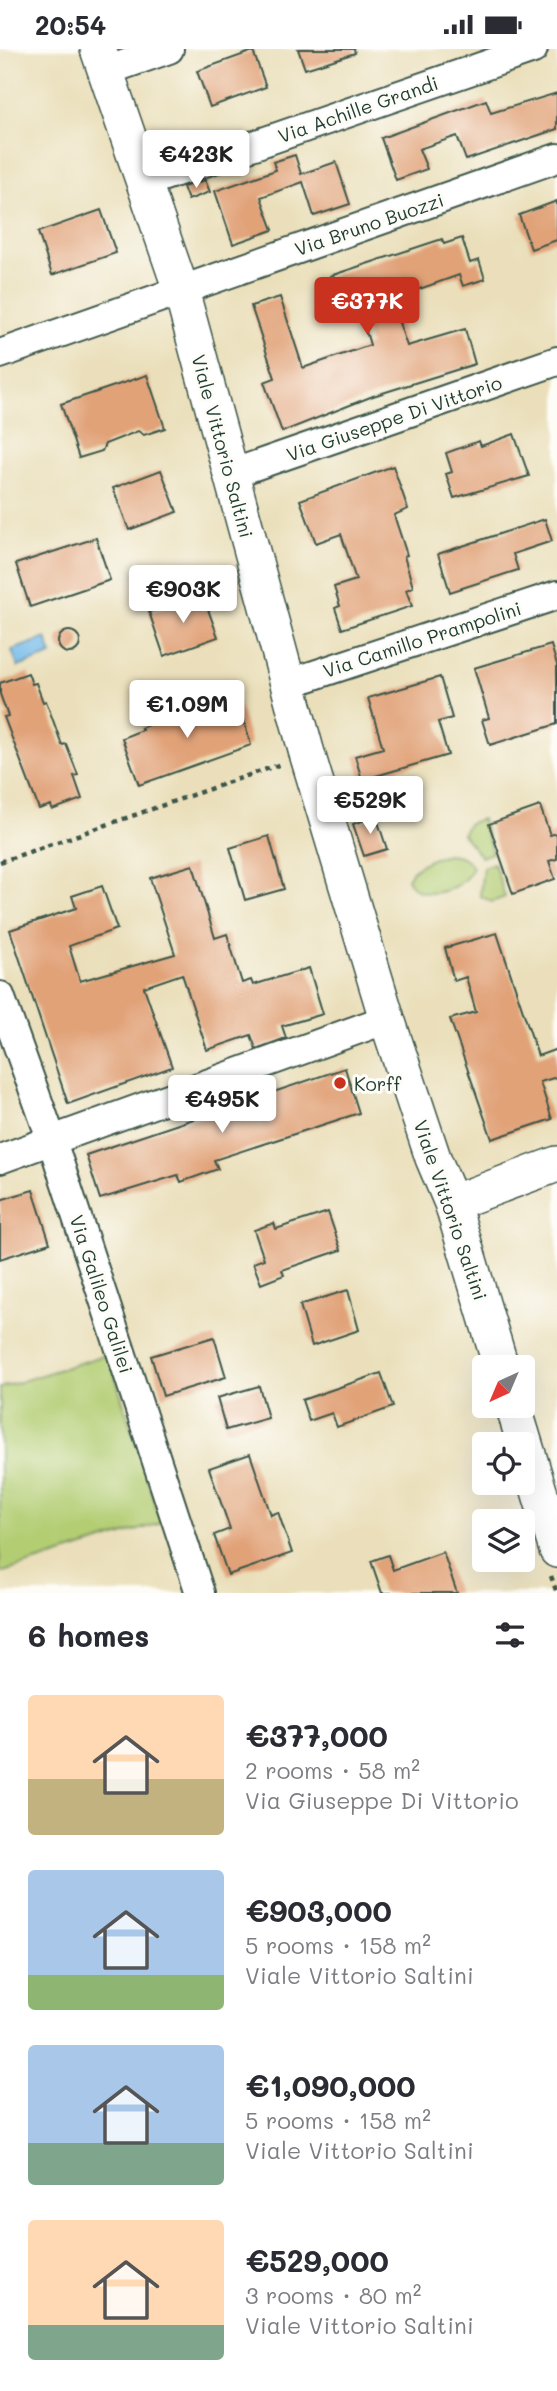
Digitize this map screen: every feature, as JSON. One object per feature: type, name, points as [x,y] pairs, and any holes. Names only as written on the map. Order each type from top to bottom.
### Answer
[{"type":"street","points":[[102,60],[169,49]]},
{"type":"street","name":"Via Achille Grandi","points":[[144,183],[533,49]]},
{"type":"street","name":"Viale Vittorio Saltini","points":[[102,60],[181,289],[287,684],[387,1019],[433,1158],[452,1203],[497,1355]]},
{"type":"street","name":"Via Bruno Buozzi","points":[[0,354],[557,158]]},
{"type":"street","name":"Via Giuseppe Di Vittorio","points":[[231,474],[557,361]]},
{"type":"street","name":"Via Camillo Prampolini","points":[[287,684],[557,595]]},
{"type":"street","name":"Via Galileo Galilei","points":[[0,996],[5,1028],[52,1141],[200,1593]]},
{"type":"street","points":[[0,1159],[387,1019]]},
{"type":"street","points":[[452,1203],[557,1164]]},
{"type":"street","points":[[517,1418],[557,1551]]},
{"type":"path","points":[[0,862],[282,764]]},
{"type":"green space","points":[[482,819],[492,853],[481,857],[462,834],[469,823]]},
{"type":"green space","points":[[447,854],[468,861],[472,868],[468,876],[441,892],[430,893],[412,887],[407,878],[419,865]]},
{"type":"green space","points":[[494,863],[505,897],[492,902],[480,896],[483,867]]},
{"type":"green space","points":[[108,1354],[161,1523],[0,1573],[0,1388]]},
{"type":"water","points":[[46,638],[52,655],[18,667],[12,650]]},
{"type":"building","points":[[298,49],[354,49],[355,53],[305,69]]},
{"type":"building","points":[[253,51],[266,87],[210,107],[197,71]]},
{"type":"building","points":[[557,93],[557,129],[466,160],[457,136],[419,149],[427,169],[396,180],[381,138],[486,100],[491,113]]},
{"type":"building","points":[[295,155],[301,174],[336,162],[350,204],[314,216],[303,182],[261,197],[273,230],[233,244],[215,191],[276,170],[273,162]]},
{"type":"building","points":[[205,180],[210,192],[188,200],[183,187]]},
{"type":"building","points":[[557,201],[557,240],[531,249],[519,215]]},
{"type":"building","points":[[101,210],[116,253],[52,275],[38,232]]},
{"type":"building","points":[[462,238],[470,263],[479,260],[485,279],[463,286],[459,275],[391,299],[407,346],[465,329],[475,364],[373,396],[282,432],[264,382],[275,378],[251,306],[280,297],[303,368],[370,345],[359,308],[336,316],[331,297],[336,295],[330,276],[442,239],[444,244]]},
{"type":"building","points":[[147,375],[165,428],[144,435],[138,431],[105,444],[102,451],[79,458],[61,404]]},
{"type":"building","points":[[514,434],[529,476],[454,498],[446,474],[452,472],[446,453],[479,441],[481,446]]},
{"type":"building","points":[[393,466],[408,509],[394,515],[407,555],[404,556],[413,587],[406,590],[412,606],[342,629],[335,608],[340,606],[334,587],[356,580],[341,534],[316,543],[300,500]]},
{"type":"building","points":[[161,470],[177,512],[129,530],[113,488]]},
{"type":"building","points":[[545,519],[552,541],[513,554],[518,570],[450,592],[438,554]]},
{"type":"building","points":[[96,538],[110,580],[30,607],[16,564]]},
{"type":"building","points":[[202,593],[218,637],[164,656],[149,612]]},
{"type":"building","points":[[69,631],[77,634],[80,642],[77,650],[69,653],[61,650],[58,642],[61,634]]},
{"type":"building","points":[[551,645],[557,665],[557,724],[490,745],[482,720],[489,718],[474,668]]},
{"type":"building","points":[[28,673],[32,684],[36,683],[43,702],[46,701],[62,745],[66,744],[78,775],[74,776],[82,799],[52,810],[51,805],[39,809],[4,717],[8,716],[0,694],[0,683]]},
{"type":"building","points":[[440,677],[452,718],[438,722],[448,755],[362,780],[355,756],[383,748],[368,698]]},
{"type":"building","points":[[237,697],[251,745],[139,785],[122,738],[158,720]]},
{"type":"building","points":[[540,806],[550,835],[557,833],[557,859],[549,861],[555,879],[513,894],[489,824]]},
{"type":"building","points":[[376,816],[387,849],[364,856],[353,824]]},
{"type":"building","points":[[269,836],[284,889],[245,900],[230,848]]},
{"type":"building","points":[[193,865],[215,938],[227,934],[242,983],[251,980],[253,985],[309,968],[323,1014],[282,1026],[286,1038],[256,1049],[251,1035],[207,1050],[182,974],[144,987],[172,1067],[68,1104],[10,930],[76,908],[72,896],[102,886],[117,929],[69,946],[80,981],[175,954],[150,878]]},
{"type":"building","points":[[497,933],[538,1056],[557,1049],[557,1077],[540,1082],[552,1119],[492,1139],[450,1019],[476,1012],[466,977],[454,981],[445,948]]},
{"type":"building","points":[[345,1068],[359,1113],[214,1160],[218,1169],[181,1182],[178,1175],[100,1199],[86,1155]]},
{"type":"building","points":[[33,1190],[50,1243],[0,1259],[0,1200]]},
{"type":"building","points":[[328,1212],[341,1250],[282,1270],[284,1275],[261,1284],[253,1263],[264,1259],[254,1230],[274,1223],[276,1229]]},
{"type":"building","points":[[348,1290],[359,1330],[312,1346],[300,1305]]},
{"type":"building","points":[[214,1337],[226,1377],[163,1396],[151,1356]]},
{"type":"building","points":[[381,1373],[393,1407],[337,1427],[332,1413],[309,1421],[302,1400]]},
{"type":"building","points":[[259,1386],[268,1418],[226,1430],[217,1398]]},
{"type":"building","points":[[250,1454],[271,1515],[278,1512],[292,1553],[228,1575],[214,1535],[230,1529],[209,1468]]},
{"type":"building","points":[[443,1552],[457,1593],[382,1593],[371,1561],[388,1555],[393,1570]]},
{"type":"place","name":"Korff","points":[[340,1083]]}]
